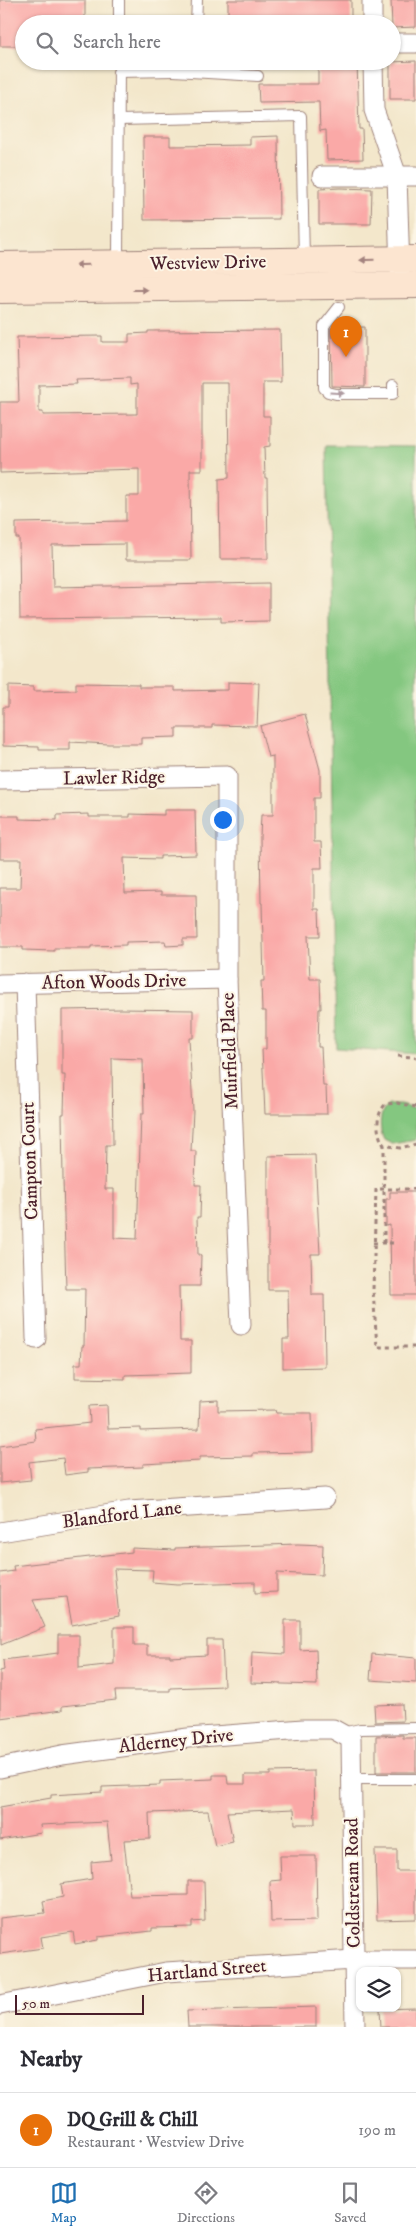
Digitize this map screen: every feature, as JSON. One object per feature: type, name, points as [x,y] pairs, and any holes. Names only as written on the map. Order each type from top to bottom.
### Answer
[{"type":"main road","name":"Westview Drive","points":[[1,278],[118,264],[408,259]]},
{"type":"main road","name":"Westview Drive","points":[[1,278],[408,285]]},
{"type":"street","points":[[372,0],[372,15]]},
{"type":"street","points":[[401,43],[416,43]]},
{"type":"street","points":[[373,70],[374,110],[397,176],[408,259],[408,285]]},
{"type":"street","points":[[322,176],[416,176]]},
{"type":"street","name":"Lawler Ridge","points":[[0,780],[227,776]]},
{"type":"street","name":"Muirfield Place","points":[[227,776],[227,980],[241,1325]]},
{"type":"street","name":"Afton Woods Drive","points":[[0,984],[227,980]]},
{"type":"street","name":"Campton Court","points":[[25,984],[36,1339]]},
{"type":"street","name":"Blandford Lane","points":[[0,1532],[129,1511],[325,1498]]},
{"type":"street","name":"Alderney Drive","points":[[0,1768],[62,1754],[188,1738],[303,1729],[333,1729],[346,1736]]},
{"type":"street","name":"Coldstream Road","points":[[346,1736],[352,1779],[355,2027]]},
{"type":"street","name":"Hartland Street","points":[[0,2005],[166,1972],[354,1960],[416,1960]]},
{"type":"lane","points":[[119,0],[119,15]]},
{"type":"lane","points":[[196,15],[197,0]]},
{"type":"lane","points":[[118,264],[119,70]]},
{"type":"lane","points":[[163,70],[258,76]]},
{"type":"lane","points":[[119,120],[301,116],[304,261]]},
{"type":"lane","points":[[339,307],[324,326],[324,388],[328,392],[336,394],[394,394],[394,385]]},
{"type":"lane","points":[[346,1736],[360,1729],[416,1728]]},
{"type":"lane","points":[[352,1779],[416,1779]]},
{"type":"path","points":[[398,1056],[416,1057]]},
{"type":"path","points":[[384,1243],[384,1145],[378,1133],[379,1118],[382,1108],[393,1103],[416,1107]]},
{"type":"path","points":[[384,1145],[400,1148],[416,1144]]},
{"type":"path","points":[[416,1188],[376,1189],[373,1243],[376,1347],[416,1347]]},
{"type":"path","points":[[373,1243],[394,1243]]},
{"type":"green space","points":[[326,445],[416,446],[416,1054],[336,1048]]},
{"type":"green space","points":[[389,1105],[400,1105],[416,1109],[416,1140],[392,1144],[384,1140],[380,1121],[385,1108]]},
{"type":"building","points":[[0,0],[85,0],[85,15],[15,15],[15,46],[0,46]]},
{"type":"building","points":[[228,0],[351,0],[351,15],[228,15]]},
{"type":"building","points":[[391,0],[416,0],[416,27],[401,28],[401,15],[392,15]]},
{"type":"building","points":[[416,61],[416,99],[390,99],[390,70],[401,70],[401,62]]},
{"type":"building","points":[[318,70],[357,70],[359,129],[362,129],[363,159],[327,160],[326,130],[320,131],[319,102],[259,103],[258,84],[318,84]]},
{"type":"building","points":[[278,136],[279,219],[144,220],[143,137],[170,137],[170,146],[250,145],[250,137]]},
{"type":"building","points":[[319,189],[372,189],[371,224],[319,224]]},
{"type":"building","points":[[365,327],[365,387],[332,386],[331,328]]},
{"type":"building","points":[[280,330],[281,382],[263,382],[263,416],[270,416],[270,446],[264,447],[265,478],[267,478],[268,559],[220,559],[219,479],[229,478],[228,383],[202,383],[202,470],[190,470],[191,560],[126,560],[126,544],[52,545],[53,587],[269,583],[269,621],[221,622],[221,617],[20,619],[19,538],[16,538],[16,523],[126,521],[126,496],[139,496],[139,469],[0,473],[0,402],[19,402],[17,337],[102,336],[102,342],[129,342],[129,334],[148,333],[148,331]],"holes":[[[130,378],[130,385],[137,384],[137,414],[43,415],[43,412],[39,412],[39,385],[77,384],[76,380]]]},
{"type":"building","points":[[228,682],[259,683],[257,726],[212,725],[212,728],[176,728],[176,737],[141,738],[141,744],[70,742],[70,750],[39,750],[39,747],[3,746],[3,707],[8,707],[8,686],[34,687],[34,691],[76,690],[76,683],[139,684],[139,687],[175,687],[175,691],[228,690]]},
{"type":"building","points":[[305,714],[320,770],[320,798],[314,798],[314,842],[321,842],[322,868],[314,868],[314,909],[319,909],[320,936],[308,936],[310,979],[320,979],[321,1009],[319,1009],[318,1047],[321,1047],[323,1086],[326,1086],[327,1114],[265,1114],[262,1049],[266,1049],[266,1011],[262,1011],[261,981],[264,981],[260,837],[261,815],[273,815],[273,756],[268,757],[260,726]]},
{"type":"building","points":[[164,810],[195,810],[196,855],[160,856],[160,859],[124,858],[125,893],[161,892],[161,895],[196,895],[197,939],[183,939],[183,945],[166,946],[165,941],[126,942],[126,945],[91,946],[91,948],[54,948],[54,951],[23,950],[23,947],[0,947],[0,888],[20,888],[21,859],[0,859],[0,816],[19,816],[19,819],[57,820],[57,815],[89,814],[89,817],[130,817],[130,814],[164,815]]},
{"type":"building","points":[[62,1010],[193,1010],[193,1038],[189,1038],[193,1110],[191,1151],[196,1151],[195,1185],[201,1185],[200,1217],[197,1217],[198,1255],[201,1255],[200,1286],[179,1286],[180,1341],[191,1341],[191,1373],[125,1375],[125,1379],[75,1378],[75,1364],[81,1364],[82,1346],[84,1346],[85,1289],[66,1289],[62,1114],[64,1114],[65,1075],[62,1075]],"holes":[[[112,1058],[143,1059],[144,1114],[141,1114],[137,1239],[114,1238],[114,1189],[105,1189],[106,1145],[113,1145]]]},
{"type":"building","points":[[315,1155],[320,1254],[311,1254],[312,1295],[324,1295],[325,1367],[283,1368],[283,1339],[289,1339],[288,1290],[268,1290],[268,1156]]},
{"type":"building","points":[[390,1192],[416,1192],[416,1295],[391,1295],[390,1225],[386,1226],[386,1199],[390,1199]]},
{"type":"building","points":[[218,1400],[218,1411],[275,1410],[276,1413],[312,1413],[313,1452],[253,1453],[253,1456],[200,1457],[200,1461],[143,1464],[143,1467],[88,1469],[88,1472],[65,1475],[63,1458],[29,1462],[31,1480],[0,1483],[0,1446],[36,1441],[35,1429],[90,1423],[89,1406],[107,1405],[108,1429],[141,1428],[141,1431],[199,1429],[200,1401]]},
{"type":"building","points":[[298,1544],[323,1545],[322,1575],[277,1573],[277,1592],[255,1593],[255,1582],[177,1584],[152,1582],[153,1570],[114,1569],[119,1616],[72,1625],[67,1597],[33,1600],[45,1627],[1,1645],[0,1573],[14,1571],[13,1566],[132,1552],[132,1548],[175,1550],[175,1548]]},
{"type":"building","points":[[285,1620],[300,1620],[300,1650],[316,1649],[317,1685],[251,1683],[252,1652],[285,1654]]},
{"type":"building","points":[[114,1627],[134,1627],[134,1645],[147,1645],[147,1655],[170,1655],[170,1657],[207,1655],[207,1640],[222,1640],[224,1686],[170,1688],[170,1691],[115,1691],[116,1700],[62,1706],[62,1710],[0,1718],[0,1671],[4,1670],[3,1660],[58,1653],[58,1635],[79,1635],[79,1668],[114,1664]]},
{"type":"building","points":[[372,1654],[416,1658],[416,1683],[370,1680]]},
{"type":"building","points":[[402,1704],[403,1721],[375,1722],[374,1705]]},
{"type":"building","points":[[403,1735],[403,1738],[416,1738],[416,1772],[376,1772],[376,1736]]},
{"type":"building","points":[[314,1771],[315,1824],[295,1824],[294,1809],[227,1812],[233,1842],[215,1846],[208,1811],[149,1813],[150,1839],[124,1840],[130,1896],[188,1895],[188,1881],[204,1881],[205,1921],[192,1922],[192,1927],[152,1928],[152,1931],[98,1937],[98,1940],[75,1944],[73,1932],[41,1937],[43,1948],[0,1954],[0,1918],[45,1913],[43,1901],[63,1897],[61,1884],[92,1879],[91,1862],[111,1860],[107,1822],[40,1825],[41,1833],[0,1840],[0,1807],[51,1798],[51,1795],[102,1792],[102,1787],[160,1785],[160,1781],[213,1779],[213,1775],[227,1775],[228,1784],[245,1784],[245,1775],[270,1775],[270,1772]]},
{"type":"building","points":[[375,1850],[397,1850],[397,1871],[416,1871],[416,1919],[377,1920]]},
{"type":"building","points":[[280,1856],[316,1856],[317,1921],[271,1922],[270,1881],[281,1880]]},
{"type":"building","points":[[316,2007],[316,2027],[188,2027],[187,2011]]},
{"type":"building","points":[[401,2008],[416,2008],[416,2027],[381,2027],[380,2012],[401,2012]]},
{"type":"place","name":"DQ Grill & Chill","points":[[346,357]]}]
